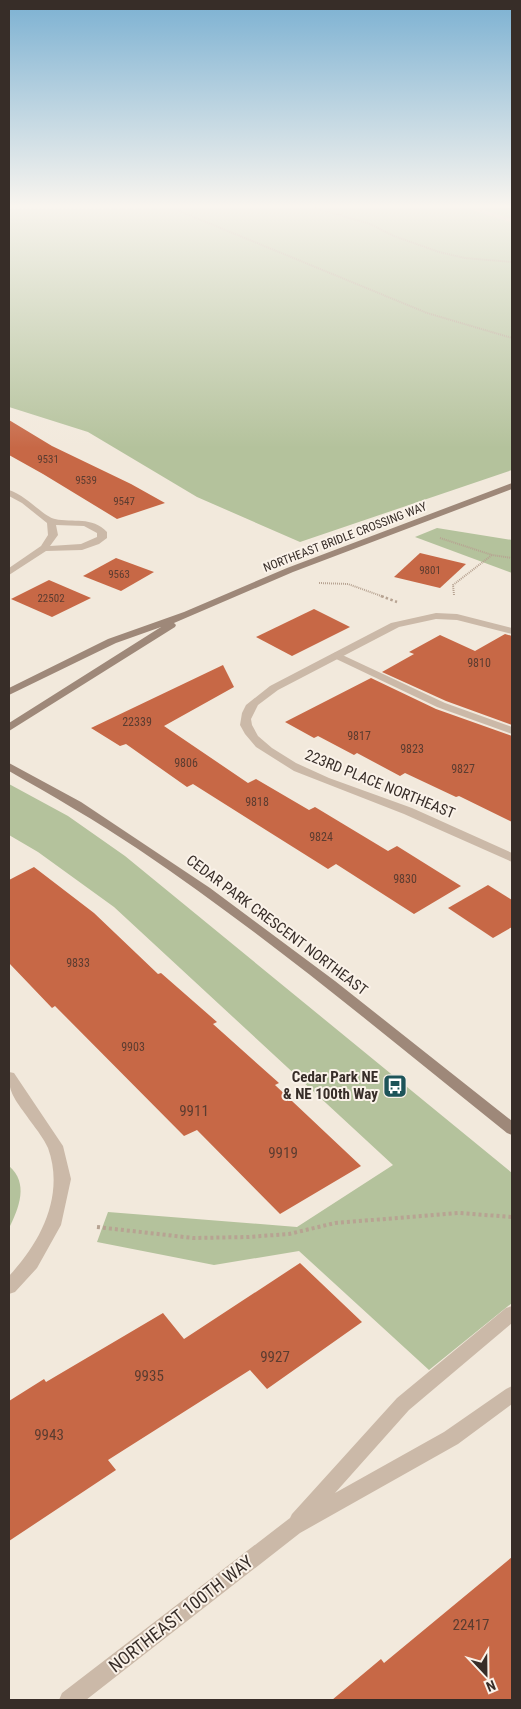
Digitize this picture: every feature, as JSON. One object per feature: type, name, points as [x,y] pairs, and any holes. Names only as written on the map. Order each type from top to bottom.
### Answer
[{"type":"street","name":"NORTHEAST BRIDLE CROSSING WAY","points":[[9,692],[112,641],[188,614],[290,570],[512,486]]},
{"type":"street","points":[[9,493],[25,501],[51,522],[85,524],[95,526],[102,532],[102,538],[90,546],[80,548],[44,548]]},
{"type":"street","points":[[9,572],[44,548],[53,535],[51,522]]},
{"type":"street","name":"NORTHEAST BRIDLE CROSSING WAY","points":[[9,728],[188,614]]},
{"type":"street","points":[[336,655],[395,625],[436,616],[457,617],[512,631]]},
{"type":"street","points":[[336,655],[441,705],[512,731]]},
{"type":"street","name":"223RD PLACE NORTHEAST","points":[[336,655],[259,699],[247,712],[246,726],[252,736],[269,752],[297,769],[408,812],[512,858]]},
{"type":"street","name":"CEDAR PARK CRESCENT NORTHEAST","points":[[9,766],[62,794],[173,868],[322,976],[432,1067],[512,1129]]},
{"type":"street","points":[[9,1287],[31,1264],[55,1221],[63,1179],[55,1146],[11,1081]]},
{"type":"street","name":"NORTHEAST 100TH WAY","points":[[293,1527],[403,1404],[512,1313]]},
{"type":"street","name":"NORTHEAST 100TH WAY","points":[[69,1700],[293,1527],[451,1438],[512,1394]]},
{"type":"path","points":[[366,288],[427,313],[512,338]]},
{"type":"path","points":[[440,537],[492,555],[512,558]]},
{"type":"path","points":[[457,617],[454,585],[492,555]]},
{"type":"path","points":[[290,570],[310,582],[348,584],[401,604],[423,618]]},
{"type":"path","points":[[97,1227],[194,1238],[248,1237],[289,1234],[335,1223],[459,1213],[512,1217]]},
{"type":"green space","points":[[9,288],[512,288],[512,470],[300,542],[197,497],[88,432],[9,407]]},
{"type":"green space","points":[[437,528],[512,540],[512,573],[415,537]]},
{"type":"green space","points":[[9,784],[68,816],[125,856],[512,1173],[512,1303],[429,1370],[299,1251],[214,1265],[97,1242],[108,1212],[297,1227],[393,1165],[114,907],[38,852],[9,835]]},
{"type":"green space","points":[[9,1166],[19,1180],[20,1196],[19,1204],[9,1228]]},
{"type":"building","points":[[9,420],[52,446],[131,484],[165,503],[117,519],[9,455]]},
{"type":"building","points":[[420,553],[466,564],[440,588],[394,577]]},
{"type":"building","points":[[116,558],[154,572],[121,591],[83,576]]},
{"type":"building","points":[[49,580],[91,598],[52,617],[11,599]]},
{"type":"building","points":[[314,609],[350,627],[292,656],[256,637]]},
{"type":"building","points":[[505,634],[512,636],[512,725],[446,701],[382,672],[414,654],[409,652],[440,635],[475,651]]},
{"type":"building","points":[[223,665],[234,687],[164,726],[248,783],[256,779],[309,810],[315,807],[388,851],[397,846],[461,886],[414,914],[336,864],[328,869],[193,784],[187,787],[126,744],[120,746],[91,728]]},
{"type":"building","points":[[371,678],[436,709],[512,736],[512,822],[459,796],[456,797],[405,773],[400,776],[357,753],[354,755],[318,736],[314,738],[285,722]]},
{"type":"building","points":[[34,867],[94,913],[158,974],[161,973],[217,1022],[213,1024],[279,1083],[275,1085],[361,1166],[280,1214],[197,1130],[184,1136],[55,1006],[52,1008],[9,963],[9,880]]},
{"type":"building","points":[[488,885],[512,900],[512,927],[493,938],[448,908]]},
{"type":"building","points":[[300,1263],[362,1322],[267,1389],[250,1370],[108,1460],[116,1470],[9,1541],[9,1401],[44,1379],[46,1382],[163,1313],[184,1339]]},
{"type":"building","points":[[512,1557],[512,1700],[332,1700],[381,1659],[384,1663]]},
{"type":"place","name":"Cedar Park NE & NE 100th Way","points":[[395,1086]]}]
